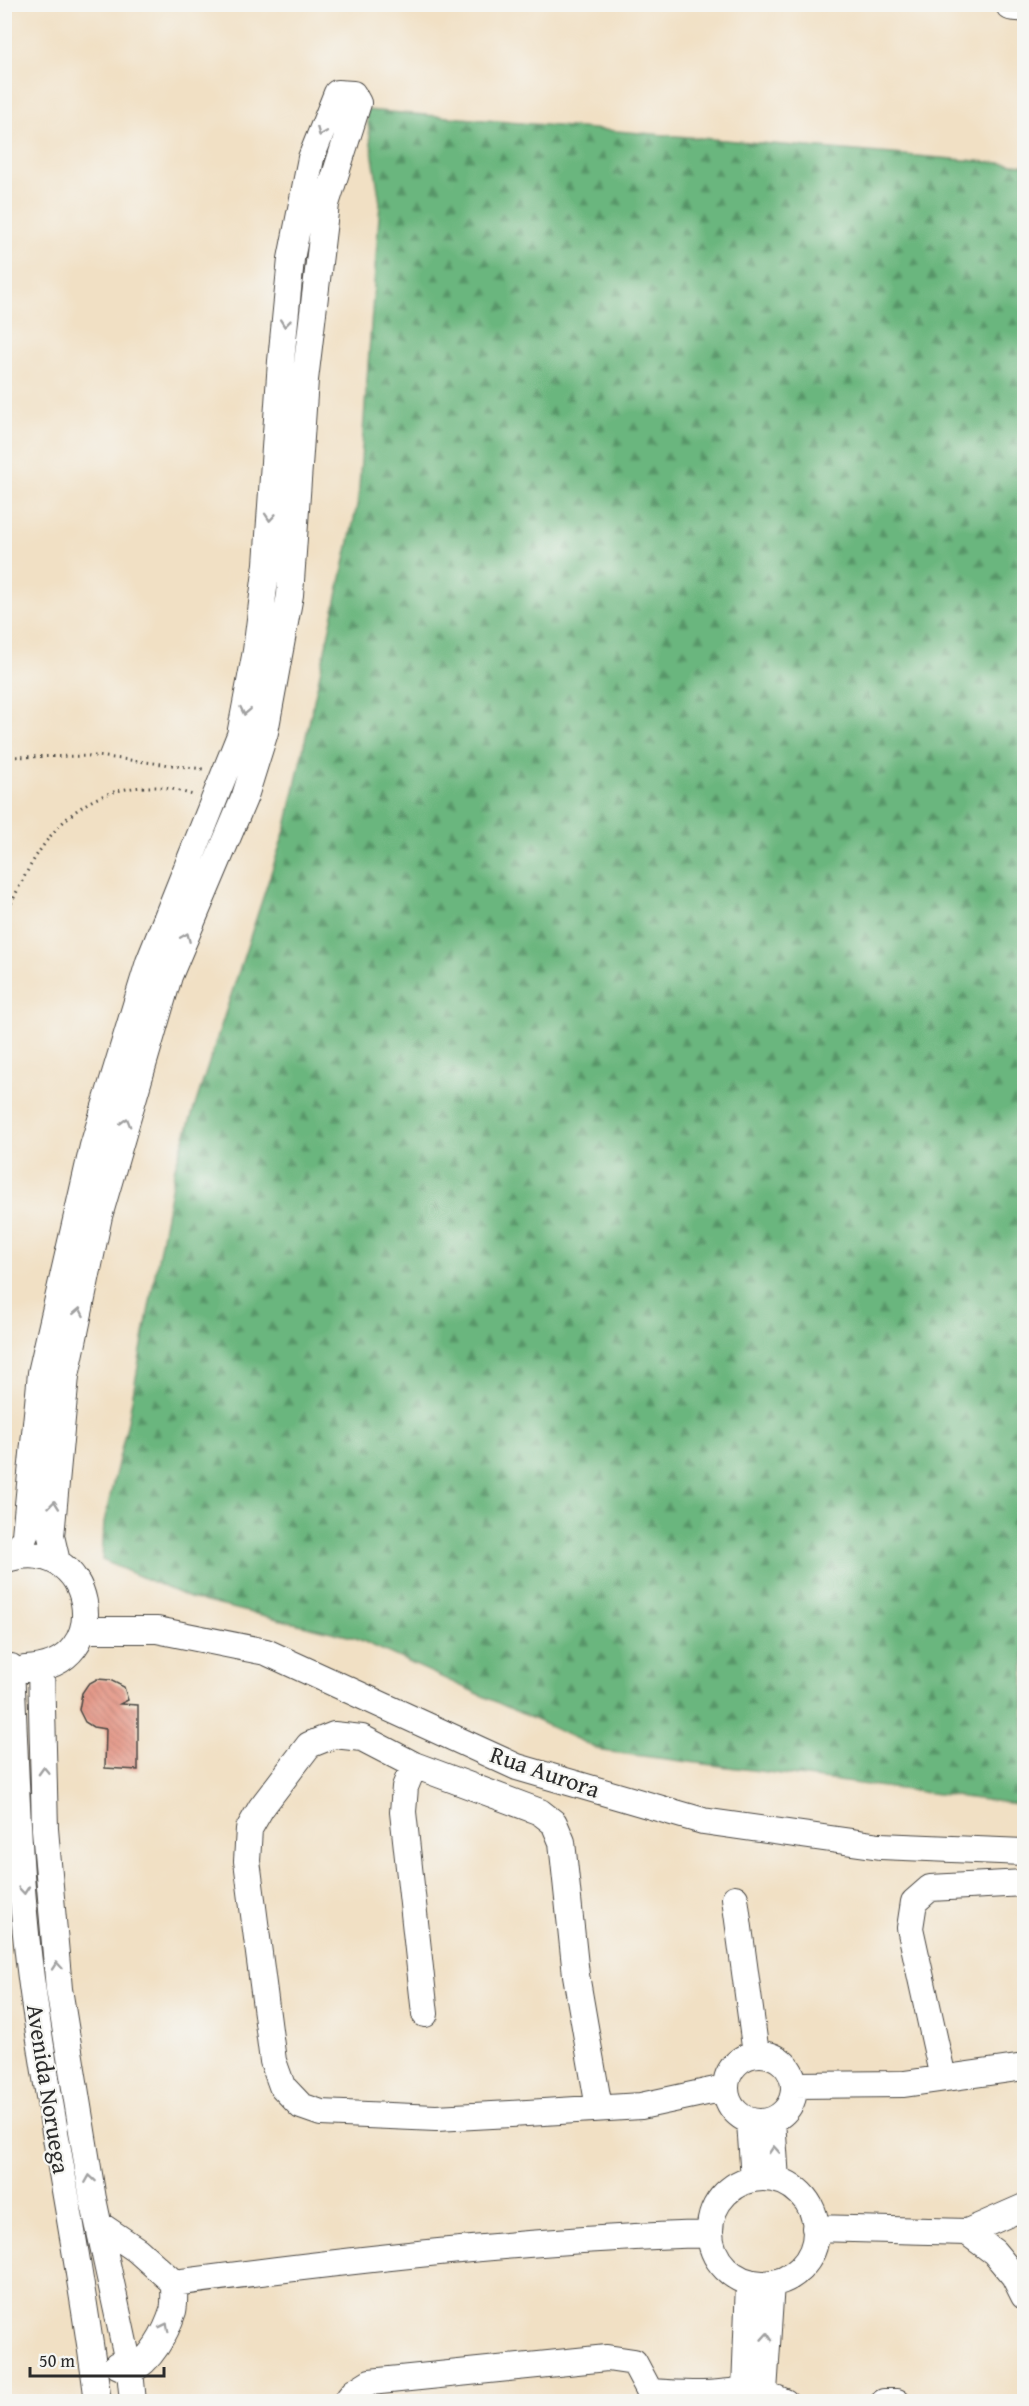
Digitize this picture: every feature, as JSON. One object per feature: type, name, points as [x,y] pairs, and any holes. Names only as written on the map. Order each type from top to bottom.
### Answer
[{"type":"main road","points":[[1012,4],[1024,5]]},
{"type":"street","points":[[10,1557],[25,1535],[40,1373],[81,1189],[149,962],[216,800],[240,735],[256,651],[265,575],[291,260],[311,158],[337,93],[353,94],[358,103],[326,204],[305,380],[290,595],[265,732],[245,796],[170,976],[99,1216],[66,1376],[51,1536],[57,1562]]},
{"type":"street","points":[[10,1557],[32,1554],[57,1562],[72,1573],[80,1586],[86,1615],[84,1630]]},
{"type":"street","name":"Avenida Noruega","points":[[84,1630],[67,1654],[40,1668],[8,1665],[19,1831],[36,2011],[87,2315],[98,2402]]},
{"type":"street","name":"Rua Aurora","points":[[84,1630],[157,1630],[266,1652],[517,1767],[703,1821],[880,1846],[1024,1851]]},
{"type":"street","name":"Avenida Noruega","points":[[40,1668],[45,1829],[58,1978],[81,2124],[130,2371],[133,2402]]},
{"type":"street","points":[[599,2108],[576,1975],[562,1842],[554,1823],[540,1812],[414,1765],[362,1738],[334,1735],[309,1745],[261,1808],[249,1829],[249,1873],[273,2061],[282,2086],[302,2106],[321,2113],[436,2118],[641,2106],[725,2088]]},
{"type":"street","points":[[414,1765],[405,1787],[403,1812],[425,2014]]},
{"type":"street","points":[[943,2078],[910,1928],[914,1902],[930,1888],[1024,1883]]},
{"type":"street","points":[[735,1898],[756,2054]]},
{"type":"street","points":[[36,2011],[53,2008],[58,2018],[70,2105],[74,2117],[81,2124]]},
{"type":"street","points":[[756,2054],[777,2058],[786,2065],[794,2085],[789,2106],[761,2121],[732,2109],[725,2088],[731,2069],[747,2056],[756,2054]]},
{"type":"street","points":[[794,2085],[904,2084],[1024,2067]]},
{"type":"street","points":[[761,2121],[765,2180]]},
{"type":"street","points":[[765,2180],[787,2184],[804,2198],[814,2217],[815,2228],[812,2249],[800,2268],[782,2280],[760,2282],[730,2272],[716,2255],[710,2234],[713,2212],[725,2194],[734,2187],[765,2180]]},
{"type":"street","points":[[815,2228],[967,2232],[1024,2207]]},
{"type":"street","points":[[72,2236],[85,2236],[92,2249],[112,2359],[122,2368],[130,2371],[144,2364],[174,2310],[174,2283],[137,2250],[100,2226]]},
{"type":"street","points":[[967,2232],[994,2252],[1014,2276],[1024,2296]]},
{"type":"street","points":[[174,2283],[399,2254],[597,2237],[710,2234]]},
{"type":"street","points":[[346,2402],[354,2392],[370,2382],[607,2358],[634,2362],[650,2397],[694,2394],[764,2394],[760,2282]]},
{"type":"street","points":[[884,2402],[897,2402]]},
{"type":"path","points":[[4,758],[97,756],[195,767],[226,774]]},
{"type":"path","points":[[4,920],[34,856],[48,835],[82,807],[115,791],[158,787],[216,800]]},
{"type":"green space","points":[[366,110],[1024,165],[1024,1805],[603,1751],[356,1638],[190,1598],[102,1560],[104,1522],[128,1421],[175,1167],[286,827],[358,501],[380,203]]},
{"type":"building","points":[[97,1679],[110,1680],[124,1687],[128,1700],[120,1704],[138,1705],[138,1770],[105,1768],[106,1729],[93,1727],[85,1722],[79,1710],[82,1693],[88,1684]]}]
